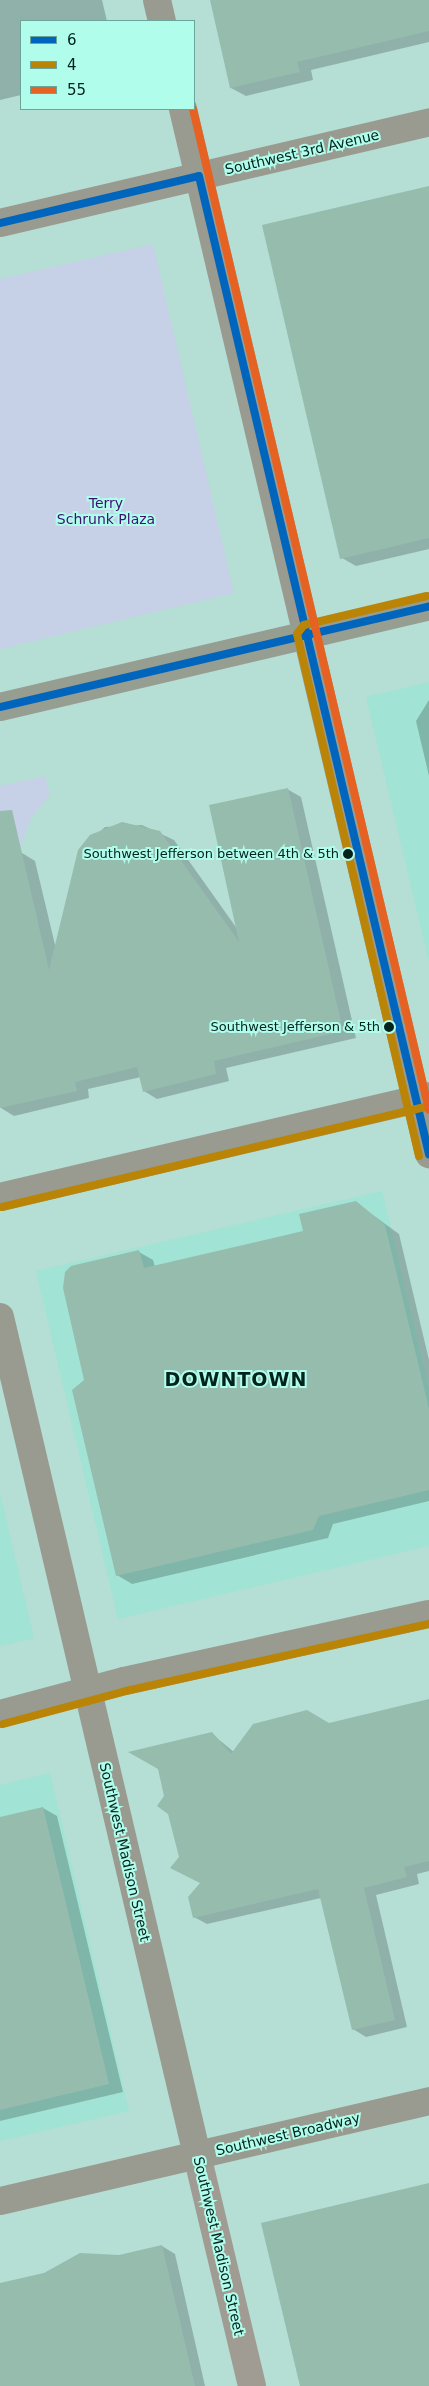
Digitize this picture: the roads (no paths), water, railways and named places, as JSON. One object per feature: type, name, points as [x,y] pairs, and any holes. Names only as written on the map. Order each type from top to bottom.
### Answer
[{"type":"main road","points":[[157,0],[162,20]]},
{"type":"main road","points":[[183,110],[307,634],[423,1098],[429,1154]]},
{"type":"main road","name":"Southwest 3rd Avenue","points":[[0,223],[429,122]]},
{"type":"main road","points":[[0,707],[429,606]]},
{"type":"main road","points":[[0,1197],[423,1098]]},
{"type":"main road","name":"Southwest Madison Street","points":[[0,1317],[197,2155]]},
{"type":"main road","points":[[0,1714],[88,1691],[429,1614]]},
{"type":"main road","name":"Southwest Broadway","points":[[0,2201],[429,2101]]},
{"type":"street","name":"Southwest Madison Street","points":[[197,2155],[252,2386]]},
{"type":"place","name":"Southwest Jefferson between 4th & 5th","points":[[348,854]]},
{"type":"place","name":"Southwest Jefferson & 5th","points":[[389,1027]]},
{"type":"district","name":"DOWNTOWN","points":[[236,1380]]},
{"type":"park label","name":"Terry Schrunk Plaza","points":[[106,512]]}]
